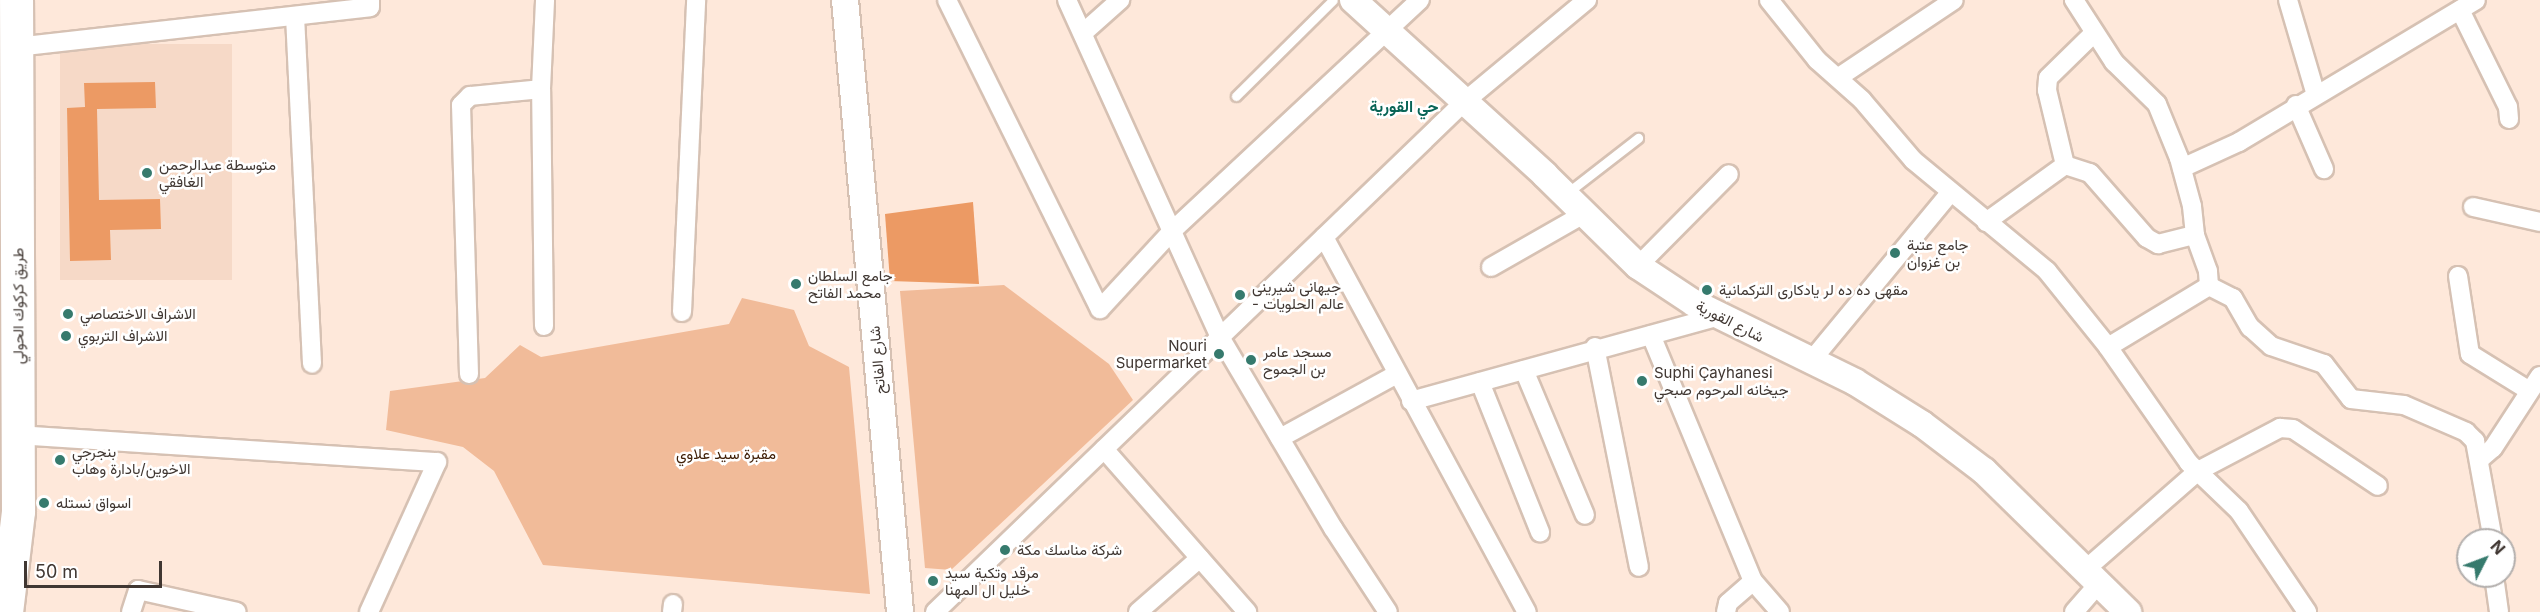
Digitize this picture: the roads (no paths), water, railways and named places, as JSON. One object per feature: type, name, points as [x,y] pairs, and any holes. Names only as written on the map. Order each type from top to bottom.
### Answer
[{"type":"highway","name":"طريق كركوك الحولي","points":[[6,612],[18,511],[9,128],[16,47],[16,0]]},
{"type":"street","points":[[16,47],[370,7],[370,0]]},
{"type":"street","points":[[544,0],[541,88],[544,326]]},
{"type":"street","points":[[682,312],[696,0]]},
{"type":"street","name":"شارع الفاتح","points":[[845,0],[900,612]]},
{"type":"street","points":[[947,0],[1100,309],[1173,231],[1420,0]]},
{"type":"street","points":[[1067,0],[1221,337],[1280,438],[1388,612]]},
{"type":"street","points":[[1083,33],[1120,0]]},
{"type":"street","name":"شارع القورية","points":[[1353,0],[1566,195],[1638,266],[1720,316],[1889,402],[1954,447],[2093,576],[2128,612]]},
{"type":"street","points":[[934,612],[1464,102],[1587,0]]},
{"type":"street","points":[[1769,0],[1795,36],[1839,77],[1913,160],[2047,271],[2108,347],[2162,429],[2198,471],[2239,512],[2307,612]]},
{"type":"street","points":[[1839,77],[1954,0]]},
{"type":"street","points":[[2074,0],[2114,62],[2157,104],[2182,168],[2195,235],[2205,258],[2209,286]]},
{"type":"street","points":[[2288,0],[2316,95]]},
{"type":"street","points":[[2182,168],[2239,142],[2296,105],[2468,5],[2508,107],[2509,119]]},
{"type":"street","points":[[295,16],[312,364]]},
{"type":"street","points":[[2066,165],[2047,90],[2048,78],[2094,33]]},
{"type":"street","points":[[469,374],[461,105],[470,96],[541,88]]},
{"type":"street","points":[[2296,105],[2324,169]]},
{"type":"street","points":[[1986,222],[2066,165]]},
{"type":"street","points":[[2066,165],[2090,173],[2147,238],[2158,244],[2195,235]]},
{"type":"street","points":[[1638,266],[1729,174]]},
{"type":"street","points":[[1811,361],[1951,192]]},
{"type":"street","points":[[2473,207],[2540,222]]},
{"type":"street","points":[[1491,267],[1584,214]]},
{"type":"street","points":[[1324,237],[1527,612]]},
{"type":"street","points":[[2458,276],[2470,354],[2534,383],[2493,448],[2479,460]]},
{"type":"street","points":[[2108,347],[2209,286]]},
{"type":"street","points":[[2209,286],[2233,298],[2250,327],[2271,346],[2324,364],[2351,399],[2404,405],[2454,426],[2475,441],[2491,528]]},
{"type":"street","points":[[1411,401],[1524,370],[1594,347],[1651,335],[1720,316]]},
{"type":"street","points":[[1651,335],[1754,581],[1780,612]]},
{"type":"street","points":[[1594,347],[1639,567]]},
{"type":"street","points":[[1524,370],[1585,515]]},
{"type":"street","points":[[1280,438],[1397,374]]},
{"type":"street","points":[[1480,382],[1540,532]]},
{"type":"street","points":[[2074,612],[2093,576],[2198,471],[2288,426],[2378,486]]},
{"type":"street","points":[[18,435],[437,462],[369,612]]},
{"type":"street","points":[[1104,449],[1247,612]]},
{"type":"street","points":[[1138,612],[1200,558]]},
{"type":"street","points":[[1726,612],[1728,603],[1754,581]]},
{"type":"street","points":[[2496,588],[2499,612]]},
{"type":"street","points":[[131,612],[138,590],[237,612]]},
{"type":"lane","points":[[1236,96],[1333,0]]},
{"type":"lane","points":[[1566,195],[1638,138]]},
{"type":"place","name":"متوسطة عبدالرحمن الغافقي","points":[[147,173]]},
{"type":"place","name":"جامع عتبة بن غزوان","points":[[1895,253]]},
{"type":"place","name":"جامع السلطان محمد الفاتح","points":[[796,284]]},
{"type":"place","name":"مقهى ده ده لر يادكارى التركمانية","points":[[1707,290]]},
{"type":"place","name":"جیهانی شیرینی - عالم الحلويات","points":[[1240,295]]},
{"type":"place","name":"الاشراف الاختصاصي","points":[[68,314]]},
{"type":"place","name":"الاشراف التربوي","points":[[66,336]]},
{"type":"place","name":"Nouri Supermarket","points":[[1219,354]]},
{"type":"place","name":"مسجد عامر بن الجموح","points":[[1251,360]]},
{"type":"place","name":"Suphi Çayhanesi جيخانه المرحوم صبحي","points":[[1642,381]]},
{"type":"place","name":"بنجرجي الاخوين/بادارة وهاب","points":[[60,460]]},
{"type":"place","name":"اسواق نستله","points":[[44,503]]},
{"type":"place","name":"شركة مناسك مكة","points":[[1005,550]]},
{"type":"place","name":"مرقد وتكية سيد خليل ال المهنا","points":[[933,581]]},
{"type":"district","name":"حي القورية","points":[[1404,106]]},
{"type":"park label","name":"مقبرة سيد علاوي","points":[[726,454]]}]
